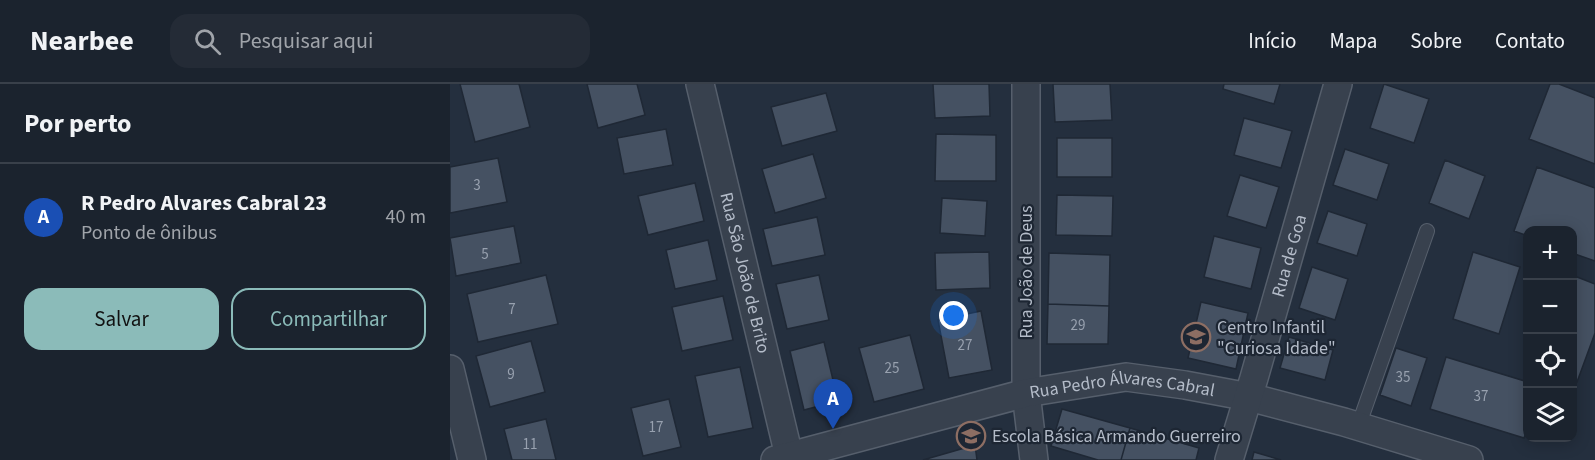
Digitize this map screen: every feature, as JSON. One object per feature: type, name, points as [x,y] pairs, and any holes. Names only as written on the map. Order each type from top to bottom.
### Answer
[{"type":"street","name":"Rua São João de Brito","points":[[700,84],[785,459]]},
{"type":"street","name":"Rua João de Deus","points":[[1026,84],[1026,393],[1034,460]]},
{"type":"street","name":"Rua de Goa","points":[[1229,460],[1338,84]]},
{"type":"street","points":[[450,369],[472,460]]},
{"type":"street","name":"Rua Pedro Álvares Cabral","points":[[785,459],[1026,393],[1126,377],[1249,397],[1469,460]]},
{"type":"lane","points":[[1358,427],[1427,231]]},
{"type":"building","points":[[460,84],[519,84],[530,127],[475,142]]},
{"type":"building","points":[[587,84],[637,84],[645,115],[598,128]]},
{"type":"building","points":[[933,84],[989,84],[990,116],[935,118]]},
{"type":"building","points":[[1053,84],[1110,84],[1112,120],[1055,122]]},
{"type":"building","points":[[1224,84],[1280,84],[1274,104],[1223,89]]},
{"type":"building","points":[[1384,84],[1429,99],[1414,143],[1370,128]]},
{"type":"building","points":[[1550,84],[1559,84],[1595,98],[1595,164],[1529,139]]},
{"type":"building","points":[[826,93],[837,131],[782,146],[771,107]]},
{"type":"building","points":[[1244,118],[1292,131],[1281,168],[1234,155]]},
{"type":"building","points":[[666,129],[673,165],[624,174],[617,138]]},
{"type":"building","points":[[936,134],[996,135],[996,181],[935,181]]},
{"type":"building","points":[[1057,138],[1112,138],[1112,177],[1057,177]]},
{"type":"building","points":[[1345,149],[1389,164],[1377,200],[1333,185]]},
{"type":"building","points":[[813,154],[826,198],[775,213],[762,169]]},
{"type":"building","points":[[498,158],[507,202],[450,213],[450,167]]},
{"type":"building","points":[[1445,160],[1485,176],[1469,219],[1429,203]]},
{"type":"building","points":[[1537,167],[1595,188],[1595,261],[1577,255],[1577,226],[1523,226],[1523,234],[1514,231]]},
{"type":"building","points":[[1240,175],[1279,187],[1266,228],[1227,216]]},
{"type":"building","points":[[695,183],[704,221],[648,235],[638,196]]},
{"type":"building","points":[[1057,195],[1113,196],[1112,236],[1056,235]]},
{"type":"building","points":[[942,198],[987,201],[985,236],[940,233]]},
{"type":"building","points":[[1328,211],[1367,224],[1357,256],[1317,243]]},
{"type":"building","points":[[817,217],[825,255],[772,266],[763,229]]},
{"type":"building","points":[[514,226],[521,263],[456,276],[450,238]]},
{"type":"building","points":[[1214,236],[1261,248],[1251,289],[1204,277]]},
{"type":"building","points":[[708,240],[717,280],[675,289],[666,250]]},
{"type":"building","points":[[989,252],[990,288],[936,290],[935,253]]},
{"type":"building","points":[[1473,252],[1520,267],[1499,334],[1453,319]]},
{"type":"building","points":[[1049,253],[1110,255],[1109,306],[1048,304]]},
{"type":"building","points":[[1312,267],[1348,279],[1335,320],[1299,308]]},
{"type":"building","points":[[546,275],[558,324],[478,342],[467,294]]},
{"type":"building","points":[[819,275],[829,320],[787,329],[776,284]]},
{"type":"building","points":[[1577,277],[1595,284],[1595,333],[1577,382]]},
{"type":"building","points":[[723,296],[733,340],[682,351],[672,307]]},
{"type":"building","points":[[1201,302],[1248,313],[1236,369],[1188,358]]},
{"type":"building","points":[[1048,304],[1109,306],[1108,344],[1047,344]]},
{"type":"building","points":[[981,311],[992,370],[949,378],[938,320]]},
{"type":"building","points":[[910,335],[924,389],[874,402],[859,348]]},
{"type":"building","points":[[1289,337],[1333,350],[1325,380],[1280,368]]},
{"type":"building","points":[[531,341],[545,392],[490,407],[476,356]]},
{"type":"building","points":[[824,342],[838,401],[804,410],[790,351]]},
{"type":"building","points":[[1396,348],[1427,358],[1411,406],[1380,395]]},
{"type":"building","points":[[1446,357],[1523,380],[1523,438],[1430,409]]},
{"type":"building","points":[[740,367],[753,428],[708,437],[695,376]]},
{"type":"building","points":[[669,399],[681,447],[643,456],[631,408]]},
{"type":"building","points":[[1062,409],[1130,428],[1121,460],[1098,460],[1051,446]]},
{"type":"building","points":[[546,419],[556,460],[512,460],[504,429]]},
{"type":"building","points":[[1130,428],[1199,448],[1196,460],[1121,460]]},
{"type":"building","points":[[975,445],[977,460],[923,460]]},
{"type":"building","points":[[1254,452],[1281,460],[1252,460]]},
{"type":"place","name":"Centro Infantil \"Curiosa Idade\"","points":[[1196,337]]},
{"type":"place","name":"R Pedro Alvares Cabral 23","points":[[833,429]]},
{"type":"place","name":"Escola Básica Armando Guerreiro","points":[[971,436]]}]
